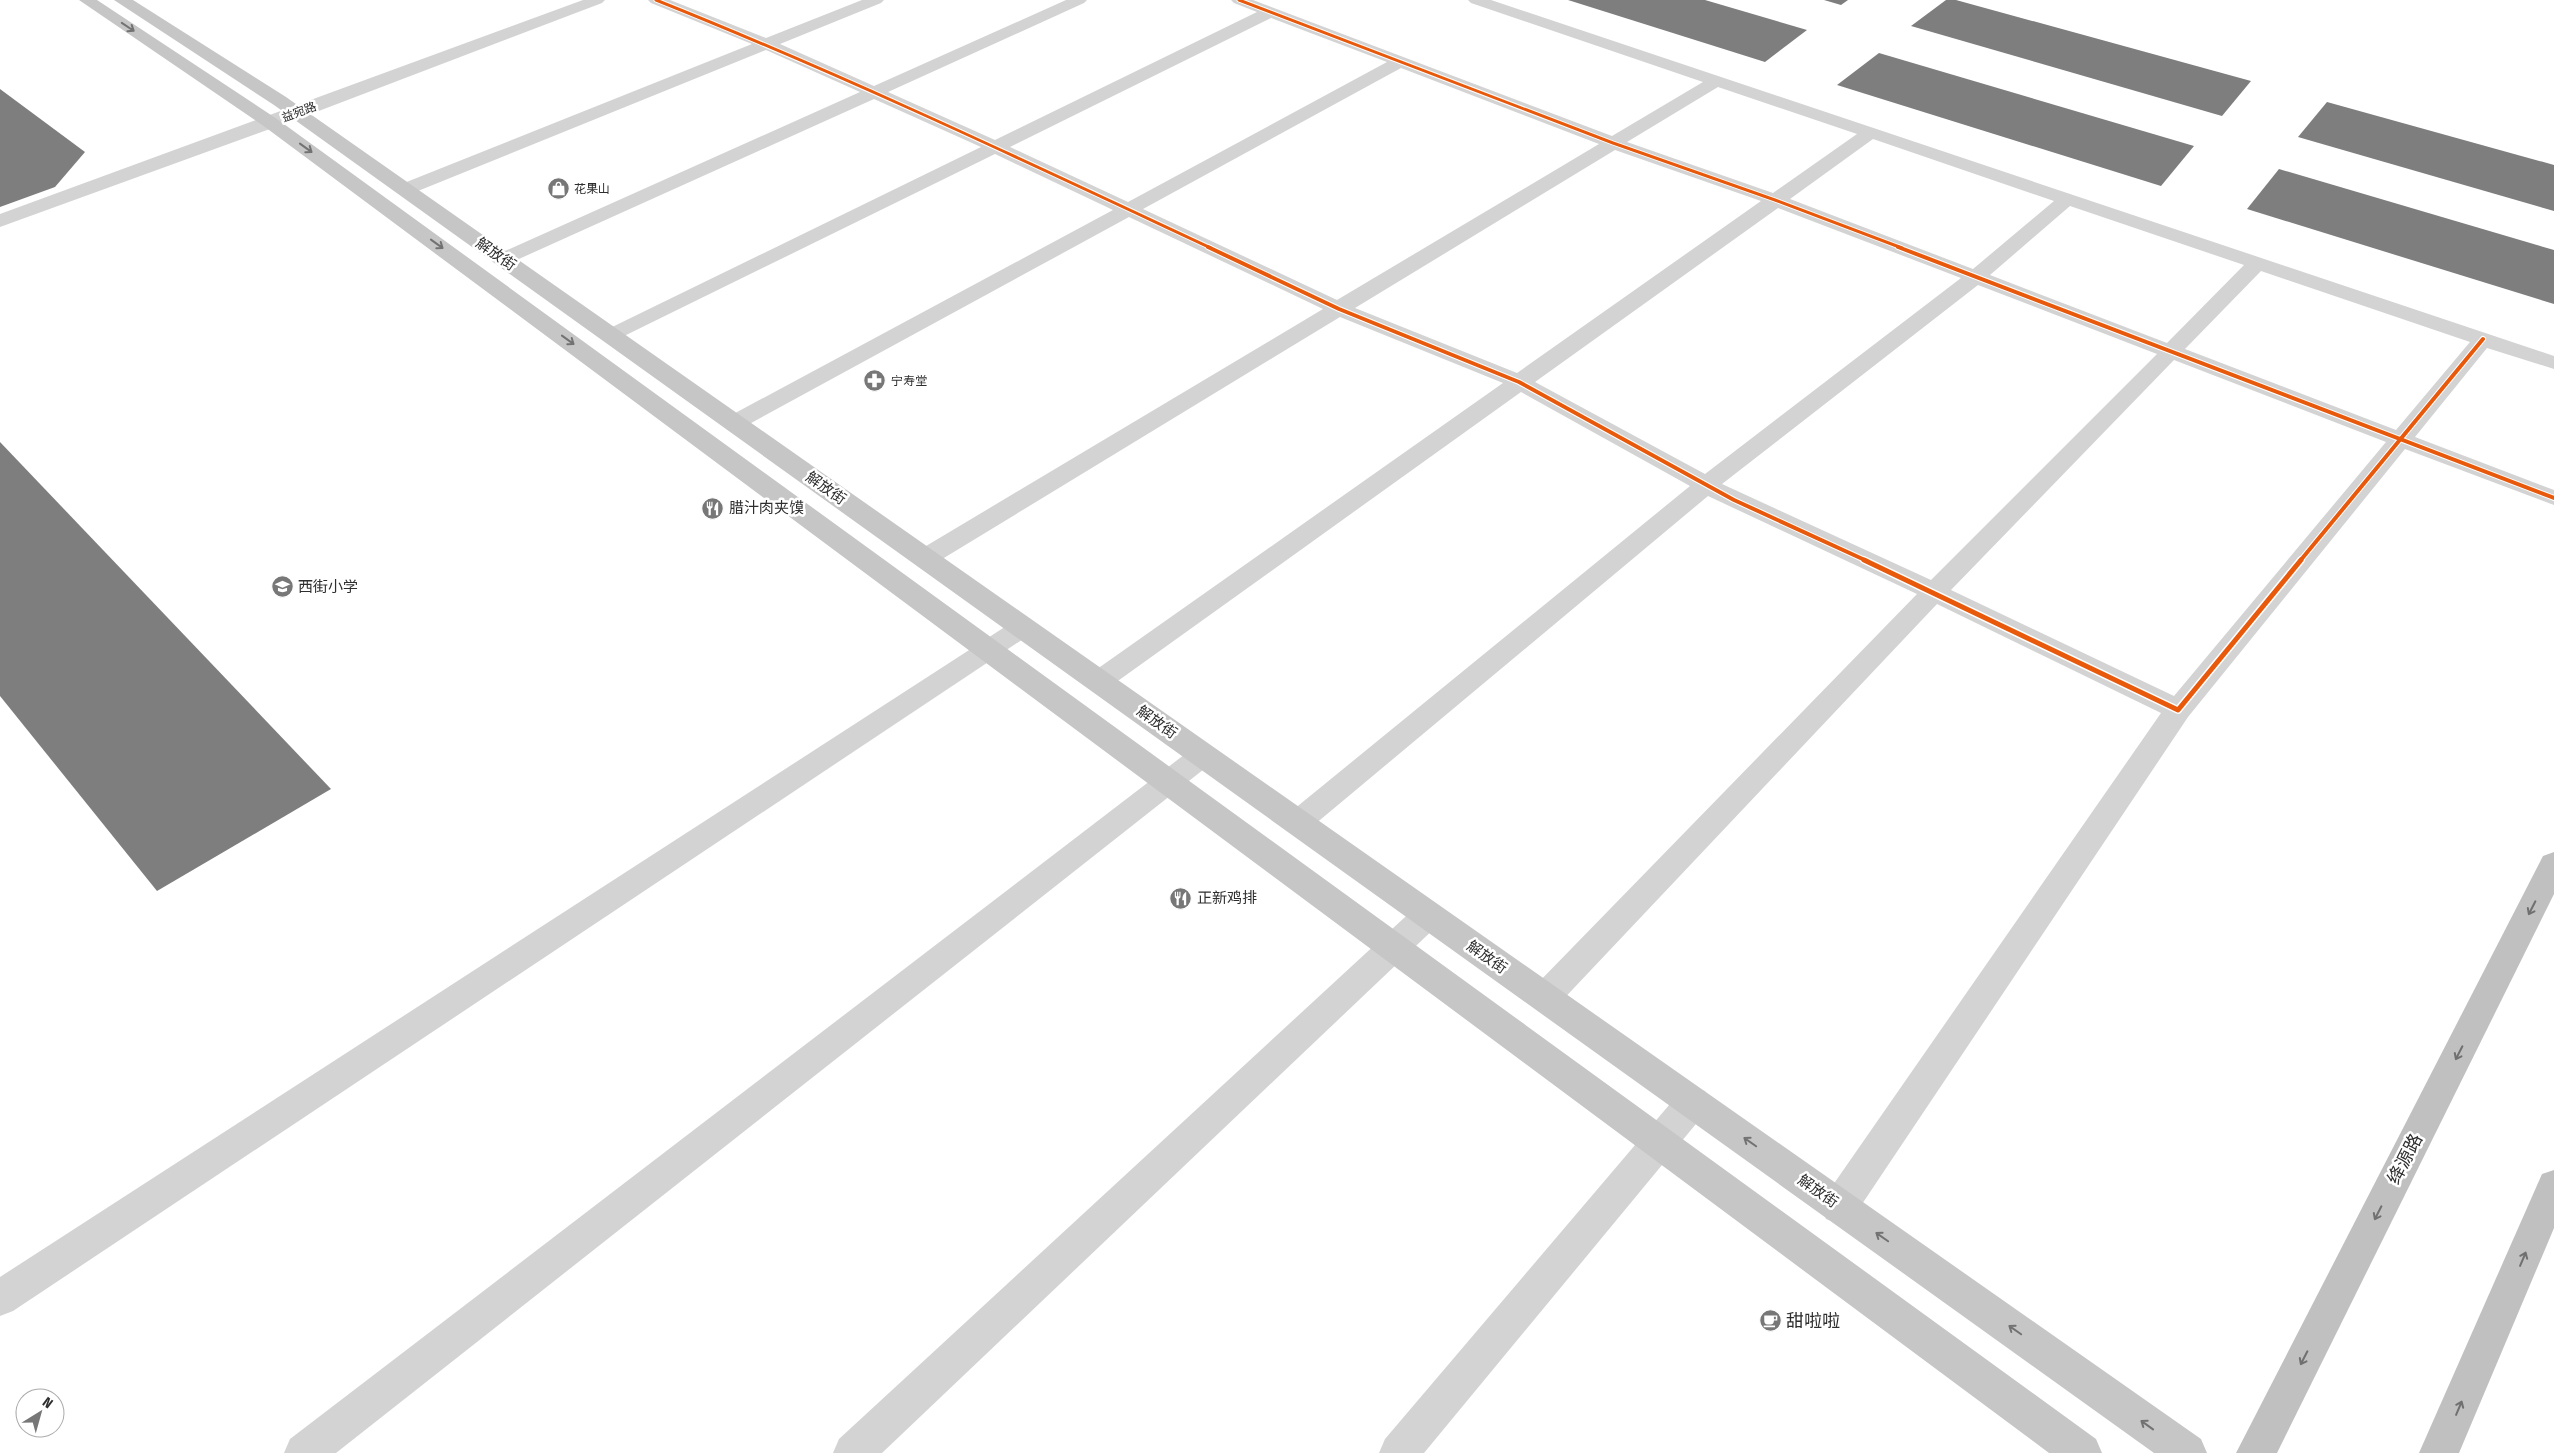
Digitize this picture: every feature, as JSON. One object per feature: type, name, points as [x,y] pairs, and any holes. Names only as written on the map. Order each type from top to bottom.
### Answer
[{"type":"highway","name":"绛源路","points":[[2256,1453],[2554,864]]},
{"type":"highway","points":[[2439,1453],[2554,1186]]},
{"type":"main road","points":[[87,0],[271,123],[2082,1453]]},
{"type":"main road","name":"解放街","points":[[122,0],[298,113],[2187,1453]]},
{"type":"street","name":"益宛路","points":[[0,221],[271,123],[597,0]]},
{"type":"street","points":[[656,0],[766,44],[872,93],[996,146],[1127,210],[1339,309],[1519,382],[1734,500],[1934,592],[2178,710]]},
{"type":"street","points":[[406,189],[876,0]]},
{"type":"street","points":[[503,259],[1079,0]]},
{"type":"street","points":[[1239,0],[1613,143],[1775,200],[2554,498]]},
{"type":"street","points":[[1476,0],[2554,363]]},
{"type":"street","points":[[611,335],[1270,12]]},
{"type":"street","points":[[734,423],[1400,62]]},
{"type":"street","points":[[925,558],[1716,80]]},
{"type":"street","points":[[1099,681],[1870,132]]},
{"type":"street","points":[[1298,822],[1706,485],[1976,277],[2068,199]]},
{"type":"street","points":[[1545,997],[1934,592],[2258,264]]},
{"type":"street","points":[[1839,1206],[2178,710],[2483,340]]},
{"type":"street","points":[[0,1298],[1023,627]]},
{"type":"street","points":[[304,1453],[1204,755]]},
{"type":"street","points":[[853,1453],[1428,915]]},
{"type":"street","points":[[1399,1453],[1693,1102]]},
{"type":"building","points":[[1568,0],[1705,0],[1807,30],[1765,62]]},
{"type":"building","points":[[1824,0],[1848,0],[1841,5]]},
{"type":"building","points":[[1946,0],[1956,0],[2251,81],[2222,116],[1911,26]]},
{"type":"building","points":[[1879,53],[2194,146],[2161,186],[1837,85]]},
{"type":"building","points":[[0,89],[85,152],[55,187],[0,207]]},
{"type":"building","points":[[2327,102],[2554,165],[2554,211],[2298,137]]},
{"type":"building","points":[[2279,169],[2554,250],[2554,304],[2247,209]]},
{"type":"building","points":[[0,442],[331,789],[157,891],[0,696]]},
{"type":"cycle path","points":[[656,0],[766,44],[996,147],[1339,309],[1519,382],[1734,500],[1934,592],[2178,710],[2483,339]]},
{"type":"cycle path","points":[[1239,0],[1613,143],[1775,200],[2554,498]]},
{"type":"place","name":"花果山","points":[[558,189]]},
{"type":"place","name":"宁寿堂","points":[[875,381]]},
{"type":"place","name":"腊汁肉夹馍","points":[[713,508]]},
{"type":"place","name":"西街小学","points":[[282,587]]},
{"type":"place","name":"正新鸡排","points":[[1181,898]]},
{"type":"place","name":"甜啦啦","points":[[1770,1321]]}]
